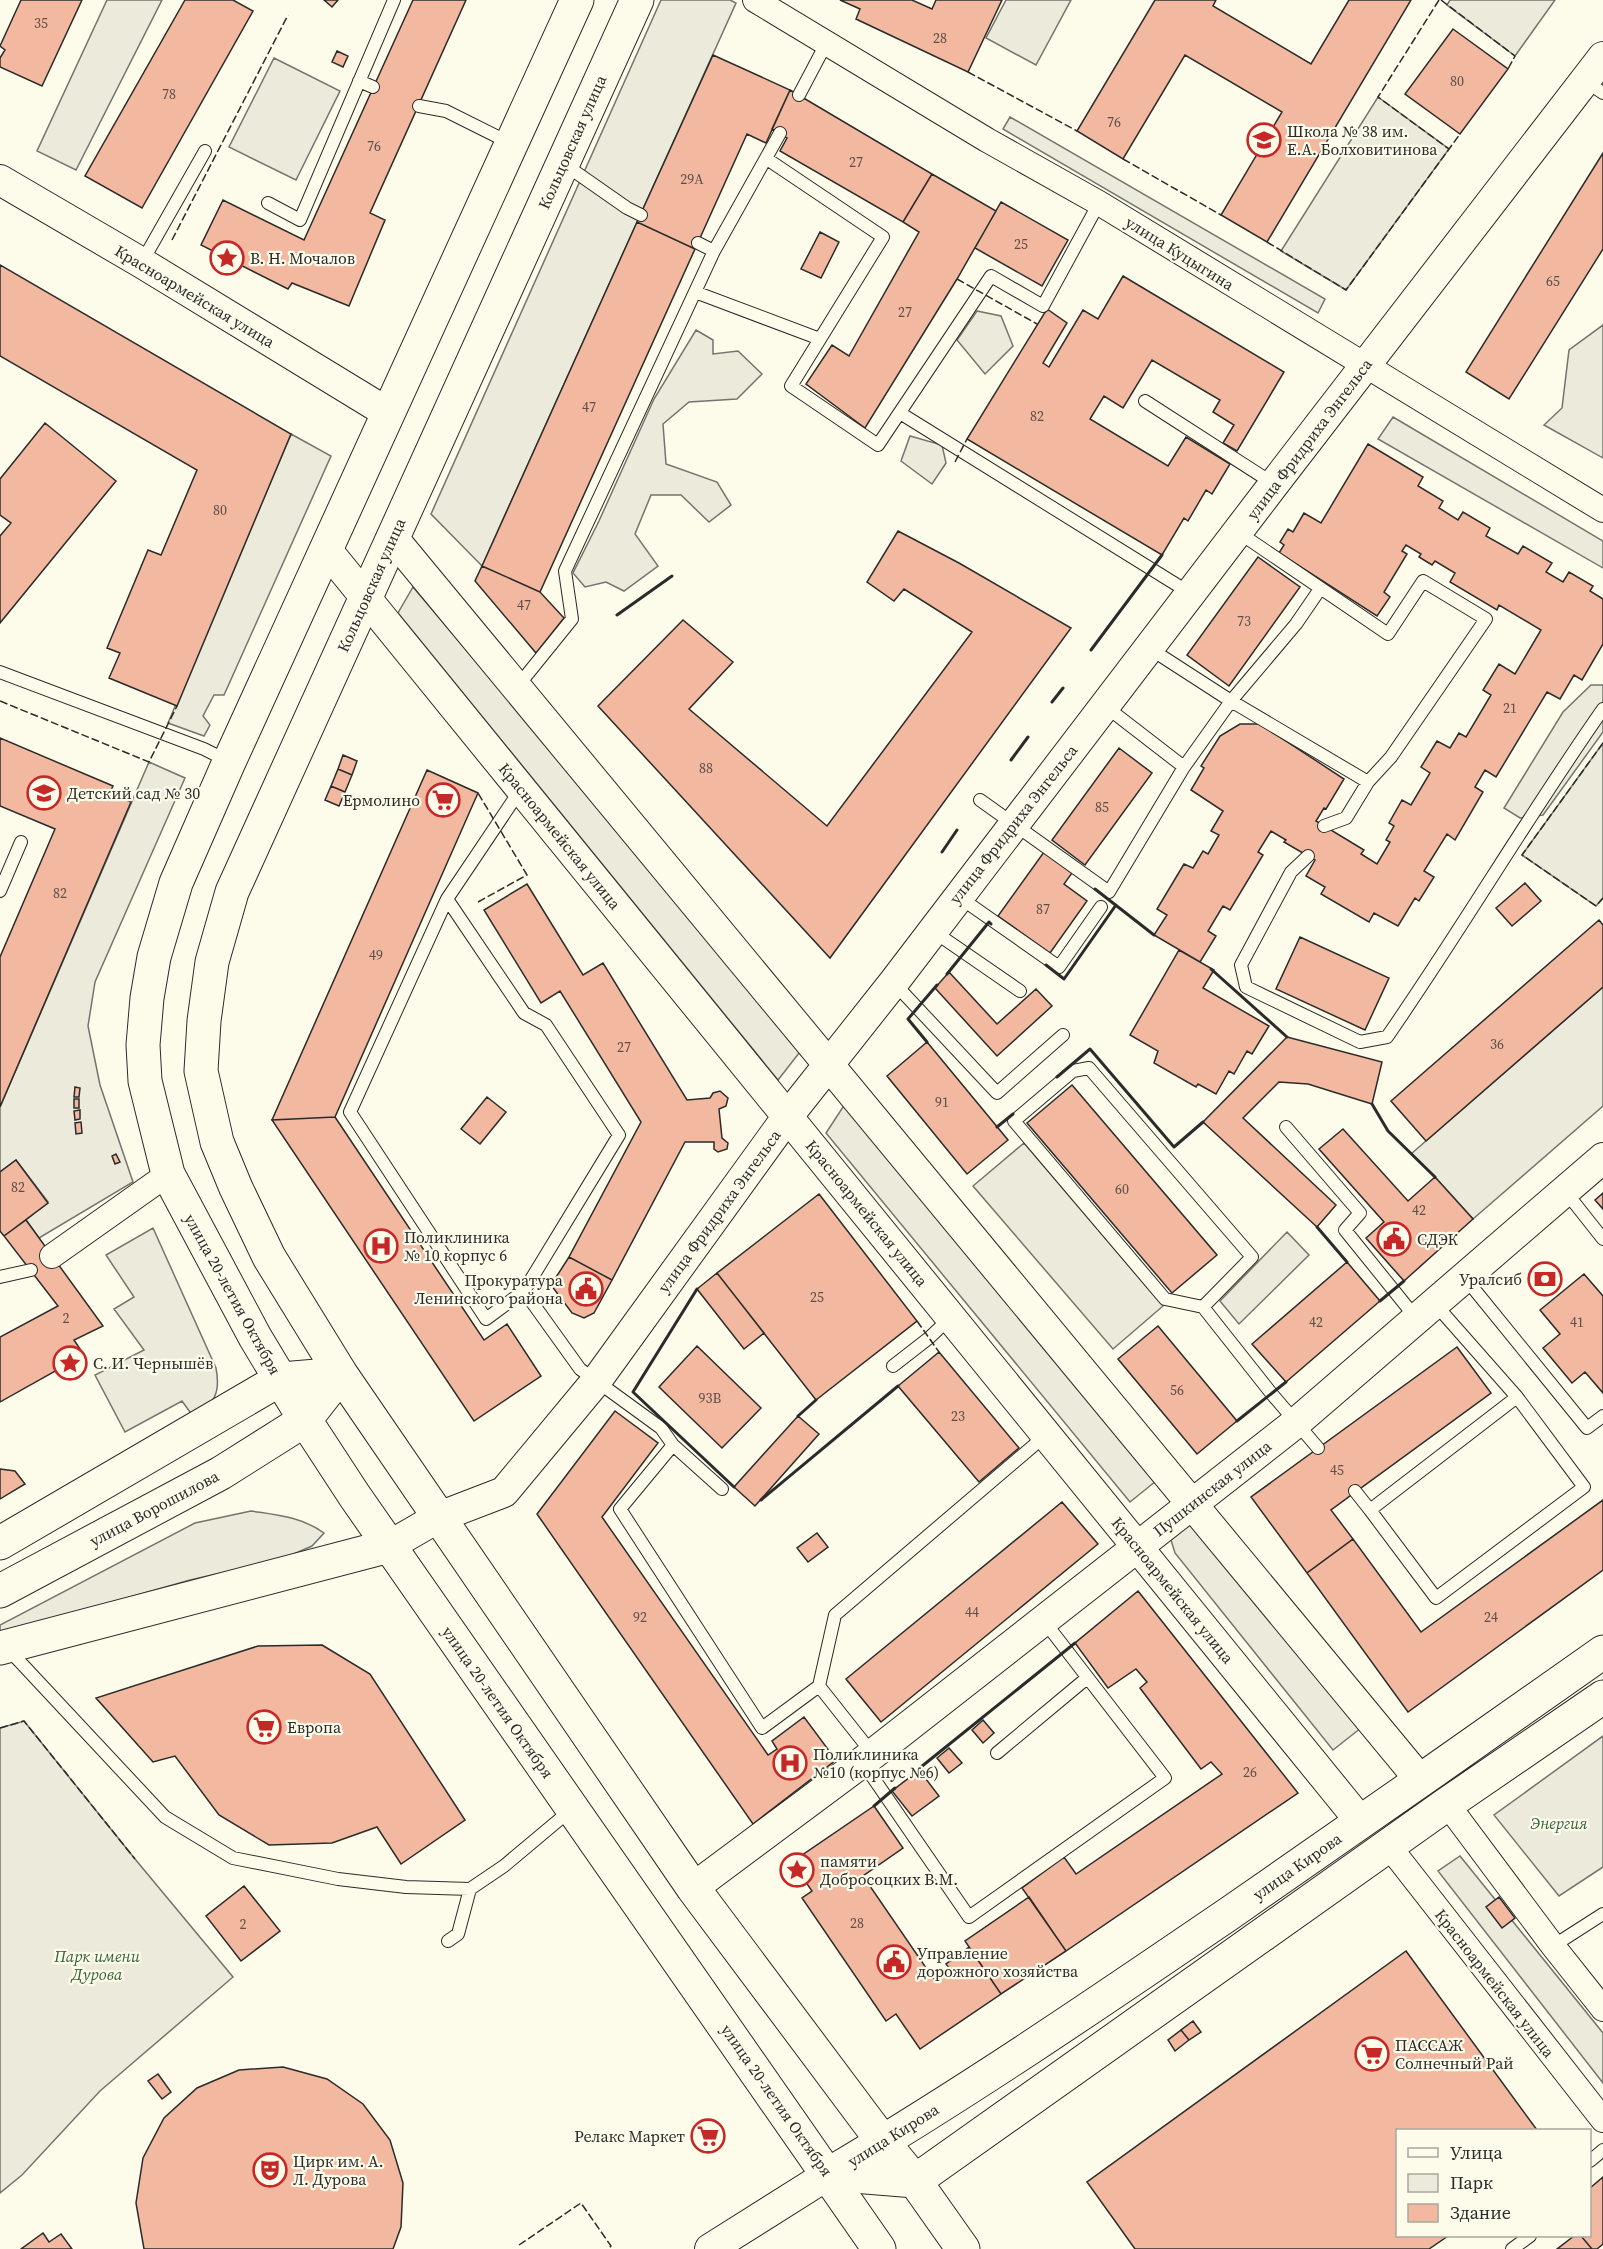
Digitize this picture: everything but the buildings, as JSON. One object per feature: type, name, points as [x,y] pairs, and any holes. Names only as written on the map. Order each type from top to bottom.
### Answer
[{"type":"main road","points":[[229,762],[576,0]]},
{"type":"main road","name":"Кольцовская улица","points":[[341,1374],[269,1257],[217,1142],[201,1071],[204,1021],[212,962],[232,891],[637,0]]},
{"type":"main road","name":"улица 20-летия Октября","points":[[229,762],[176,883],[154,957],[147,998],[143,1045],[145,1081],[168,1174],[255,1336],[305,1420],[389,1546],[829,2174],[879,2249]]},
{"type":"main road","points":[[0,1543],[281,1379],[341,1374],[693,1888],[883,2142],[915,2181],[963,2249]]},
{"type":"main road","name":"улица Ворошилова","points":[[0,1591],[221,1473],[305,1420],[341,1374]]},
{"type":"main road","points":[[3,1647],[389,1546]]},
{"type":"main road","name":"улица Кирова","points":[[829,2174],[883,2142],[1103,2000],[1421,1781],[1603,1652]]},
{"type":"main road","points":[[915,2181],[1388,1845],[1603,1697]]},
{"type":"main road","name":"улица Кирова","points":[[829,2174],[915,2181]]},
{"type":"street","name":"улица Куцыгина","points":[[755,0],[987,140],[1099,203],[1603,510]]},
{"type":"street","name":"улица Фридриха Энгельса","points":[[389,1546],[439,1517],[504,1492],[597,1380],[788,1116],[894,982],[1365,366],[1597,84],[1603,57]]},
{"type":"street","name":"Красноармейская улица","points":[[0,180],[142,263],[388,413]]},
{"type":"street","points":[[393,538],[1421,1781]]},
{"type":"street","name":"Красноармейская улица","points":[[326,549],[1361,1822]]},
{"type":"street","name":"Пушкинская улица","points":[[693,1888],[868,1758],[1297,1422],[1603,1158]]},
{"type":"street","points":[[52,1256],[168,1174]]},
{"type":"street","points":[[1447,1804],[1603,2009]]},
{"type":"street","name":"Красноармейская улица","points":[[1388,1845],[1603,2120]]},
{"type":"street","points":[[710,2249],[829,2174]]},
{"type":"lane","points":[[268,203],[300,220],[394,0]]},
{"type":"lane","points":[[799,95],[827,42]]},
{"type":"lane","points":[[359,81],[373,87]]},
{"type":"lane","points":[[419,106],[446,111],[511,143]]},
{"type":"lane","points":[[517,688],[572,619],[565,571],[714,251],[780,133]]},
{"type":"lane","points":[[142,263],[206,151]]},
{"type":"lane","points":[[767,159],[884,237],[791,386],[878,445],[991,276],[1042,306],[1099,203]]},
{"type":"lane","points":[[563,163],[641,215]]},
{"type":"lane","points":[[698,243],[714,251]]},
{"type":"lane","points":[[695,292],[820,339]]},
{"type":"lane","points":[[1145,401],[1274,484]]},
{"type":"lane","points":[[900,413],[1191,593]]},
{"type":"lane","points":[[1238,532],[1388,634],[1423,581],[1486,619],[1391,757],[1368,782],[1346,818],[1324,826]]},
{"type":"lane","points":[[980,800],[1109,892],[1184,767],[1230,701],[1296,624],[1320,589]]},
{"type":"lane","points":[[1149,648],[1230,701],[1368,782]]},
{"type":"lane","points":[[0,672],[204,749],[229,762]]},
{"type":"lane","points":[[1105,706],[1184,767]]},
{"type":"lane","points":[[1308,856],[1291,872],[1241,965],[1246,987],[1360,1042],[1387,1036],[1603,709]]},
{"type":"lane","points":[[447,899],[524,1013],[546,1025],[618,1135],[524,1291],[486,1319],[350,1112],[447,899],[522,789]]},
{"type":"lane","points":[[0,891],[21,842]]},
{"type":"lane","points":[[958,896],[1059,967],[1101,907]]},
{"type":"lane","points":[[932,931],[1020,991]]},
{"type":"lane","points":[[894,982],[997,1094],[1063,1035]]},
{"type":"lane","points":[[1203,1307],[1252,1257],[1089,1068],[1073,1071],[1014,1121],[1165,1299],[1203,1307],[1271,1394],[1318,1448]]},
{"type":"lane","points":[[1286,1127],[1360,1213],[1345,1230],[1516,1397],[1584,1487],[1436,1598],[1355,1491]]},
{"type":"lane","points":[[1565,1191],[1603,1239]]},
{"type":"lane","points":[[0,1277],[31,1270]]},
{"type":"lane","points":[[1465,1277],[1587,1428],[1603,1416]]},
{"type":"lane","points":[[524,1291],[580,1369],[662,1428],[673,1445],[722,1489]]},
{"type":"lane","points":[[893,1366],[929,1338],[951,1317]]},
{"type":"lane","points":[[1370,1510],[1516,1397]]},
{"type":"lane","points":[[673,1445],[620,1509],[762,1728],[819,1686],[835,1615],[1047,1435]]},
{"type":"lane","points":[[819,1686],[868,1758],[969,1917],[1165,1778],[1043,1620]]},
{"type":"lane","points":[[3,1647],[165,1817],[233,1858],[338,1879],[406,1887],[470,1889],[504,1866],[573,1809]]},
{"type":"lane","points":[[997,1753],[1088,1678]]},
{"type":"lane","points":[[448,1941],[458,1934],[470,1889]]},
{"type":"lane","points":[[1553,1946],[1603,1914]]},
{"type":"lane","points":[[1591,2160],[1603,2150]]},
{"type":"lane","points":[[1512,2249],[1527,2237]]},
{"type":"green space","points":[[107,0],[162,0],[76,170],[37,151]]},
{"type":"green space","points":[[661,0],[730,0],[736,3],[482,566],[431,514]]},
{"type":"green space","points":[[1006,0],[1071,0],[1036,65],[986,38]]},
{"type":"green space","points":[[1450,0],[1555,0],[1515,56],[1447,5]]},
{"type":"green space","points":[[274,58],[340,91],[296,180],[229,147]]},
{"type":"green space","points":[[1378,97],[1449,149],[1346,290],[1281,251]]},
{"type":"green space","points":[[1010,117],[1325,299],[1318,313],[1003,129]]},
{"type":"green space","points":[[977,311],[1001,316],[1013,346],[985,374],[957,340]]},
{"type":"green space","points":[[1603,325],[1603,458],[1544,425],[1562,408],[1569,350]]},
{"type":"green space","points":[[696,330],[713,340],[713,354],[738,351],[762,374],[737,399],[689,402],[663,424],[666,464],[717,482],[731,505],[709,522],[681,495],[651,495],[635,534],[658,566],[624,591],[606,582],[585,587],[573,573],[654,399]]},
{"type":"green space","points":[[1393,417],[1603,541],[1603,568],[1378,439]]},
{"type":"green space","points":[[291,434],[331,456],[224,695],[214,695],[203,716],[210,725],[204,736],[168,723]]},
{"type":"green space","points":[[910,436],[942,445],[946,463],[932,484],[901,461]]},
{"type":"green space","points":[[413,587],[803,1048],[778,1080],[398,613]]},
{"type":"green space","points":[[1591,685],[1603,685],[1603,732],[1543,815],[1520,818],[1504,808],[1563,712]]},
{"type":"green space","points":[[1603,743],[1603,898],[1596,906],[1522,855]]},
{"type":"green space","points":[[149,762],[185,778],[95,982],[88,1026],[100,1085],[133,1182],[39,1238],[26,1220],[48,1202],[16,1160],[0,1172],[0,1107]]},
{"type":"green space","points":[[1603,987],[1603,1106],[1473,1219],[1411,1154]]},
{"type":"green space","points":[[845,1104],[1156,1481],[1130,1502],[826,1133]]},
{"type":"green space","points":[[1024,1143],[1163,1306],[1113,1349],[973,1186]]},
{"type":"green space","points":[[153,1228],[216,1368],[218,1385],[207,1408],[195,1419],[182,1401],[125,1432],[95,1375],[144,1350],[114,1309],[134,1297],[106,1255]]},
{"type":"green space","points":[[1287,1232],[1309,1255],[1239,1324],[1220,1301]]},
{"type":"green space","points":[[251,1511],[298,1520],[324,1533],[312,1546],[282,1559],[190,1580],[0,1634],[0,1625],[195,1523]]},
{"type":"green space","points":[[1188,1525],[1203,1526],[1366,1724],[1333,1750],[1175,1553],[1171,1540]]},
{"type":"green space","name":"Парк имени Дурова","points":[[24,1721],[233,1977],[100,2091],[22,2175],[0,2193],[0,1728]]},
{"type":"green space","name":"Энергия","points":[[1603,1736],[1603,1867],[1559,1896],[1494,1815]]},
{"type":"green space","points":[[1460,1856],[1603,2033],[1603,2083],[1438,1871]]},
{"type":"fence","points":[[1439,0],[1378,97],[1449,149]]},
{"type":"fence","points":[[1441,0],[1515,56],[1508,69]]},
{"type":"fence","points":[[172,240],[288,15]]},
{"type":"fence","points":[[968,72],[1077,131]]},
{"type":"fence","points":[[1267,242],[1346,290],[1460,134]]},
{"type":"fence","points":[[1123,159],[1221,215]]},
{"type":"fence","points":[[957,279],[1037,324]]},
{"type":"fence","points":[[955,462],[967,439]]},
{"type":"fence","points":[[0,701],[149,762],[177,706]]},
{"type":"fence","points":[[1603,743],[1522,855],[1596,906],[1603,898]]},
{"type":"fence","points":[[478,793],[527,875],[478,902]]},
{"type":"fence","points":[[917,1321],[939,1352]]},
{"type":"fence","points":[[0,1728],[24,1721],[135,1859]]},
{"type":"fence","points":[[519,2245],[581,2203],[611,2246],[608,2249]]},
{"type":"wall","points":[[1091,650],[1162,555]]},
{"type":"wall","points":[[617,615],[672,576]]},
{"type":"wall","points":[[1052,702],[1063,688]]},
{"type":"wall","points":[[1011,760],[1028,737]]},
{"type":"wall","points":[[942,852],[957,830]]},
{"type":"wall","points":[[1095,889],[1154,935]]},
{"type":"wall","points":[[1046,965],[1064,979],[1116,905]]},
{"type":"wall","points":[[947,974],[989,922],[991,924]]},
{"type":"wall","points":[[1211,969],[1287,1037]]},
{"type":"wall","points":[[927,1042],[908,1019],[937,985]]},
{"type":"wall","points":[[1057,1077],[1090,1049],[1174,1147],[1203,1122]]},
{"type":"wall","points":[[1372,1104],[1388,1131],[1435,1177]]},
{"type":"wall","points":[[997,1127],[1013,1114]]},
{"type":"wall","points":[[1317,1227],[1347,1262]]},
{"type":"wall","points":[[1380,1301],[1404,1281]]},
{"type":"wall","points":[[697,1289],[633,1392],[734,1487]]},
{"type":"wall","points":[[1237,1421],[1286,1382]]},
{"type":"wall","points":[[761,1500],[898,1386]]},
{"type":"wall","points":[[798,1416],[816,1400]]},
{"type":"wall","points":[[916,1771],[1075,1643]]},
{"type":"wall","points":[[874,1806],[895,1788]]},
{"type":"place","name":"Школа № 38 им. Е.А. Болховитинова","points":[[1264,140]]},
{"type":"place","name":"В. Н. Мочалов","points":[[227,258]]},
{"type":"place","name":"Детский сад № 30","points":[[44,793]]},
{"type":"place","name":"Ермолино","points":[[443,800]]},
{"type":"place","name":"СДЭК","points":[[1394,1239]]},
{"type":"place","name":"Поликлиника № 10 корпус 6","points":[[381,1246]]},
{"type":"place","name":"Уралсиб","points":[[1545,1279]]},
{"type":"place","name":"Прокуратура Ленинского района","points":[[586,1289]]},
{"type":"place","name":"С. И. Чернышёв","points":[[70,1363]]},
{"type":"place","name":"Европа","points":[[264,1727]]},
{"type":"place","name":"Поликлиника №10 (корпус №6)","points":[[790,1763]]},
{"type":"place","name":"памяти Добросоцких В.М.","points":[[797,1870]]},
{"type":"place","name":"Управление дорожного хозяйства","points":[[894,1962]]},
{"type":"place","name":"ПАССАЖ Солнечный Рай","points":[[1372,2054]]},
{"type":"place","name":"Релакс Маркет","points":[[708,2136]]},
{"type":"place","name":"Цирк им. А. Л. Дурова","points":[[270,2170]]}]
